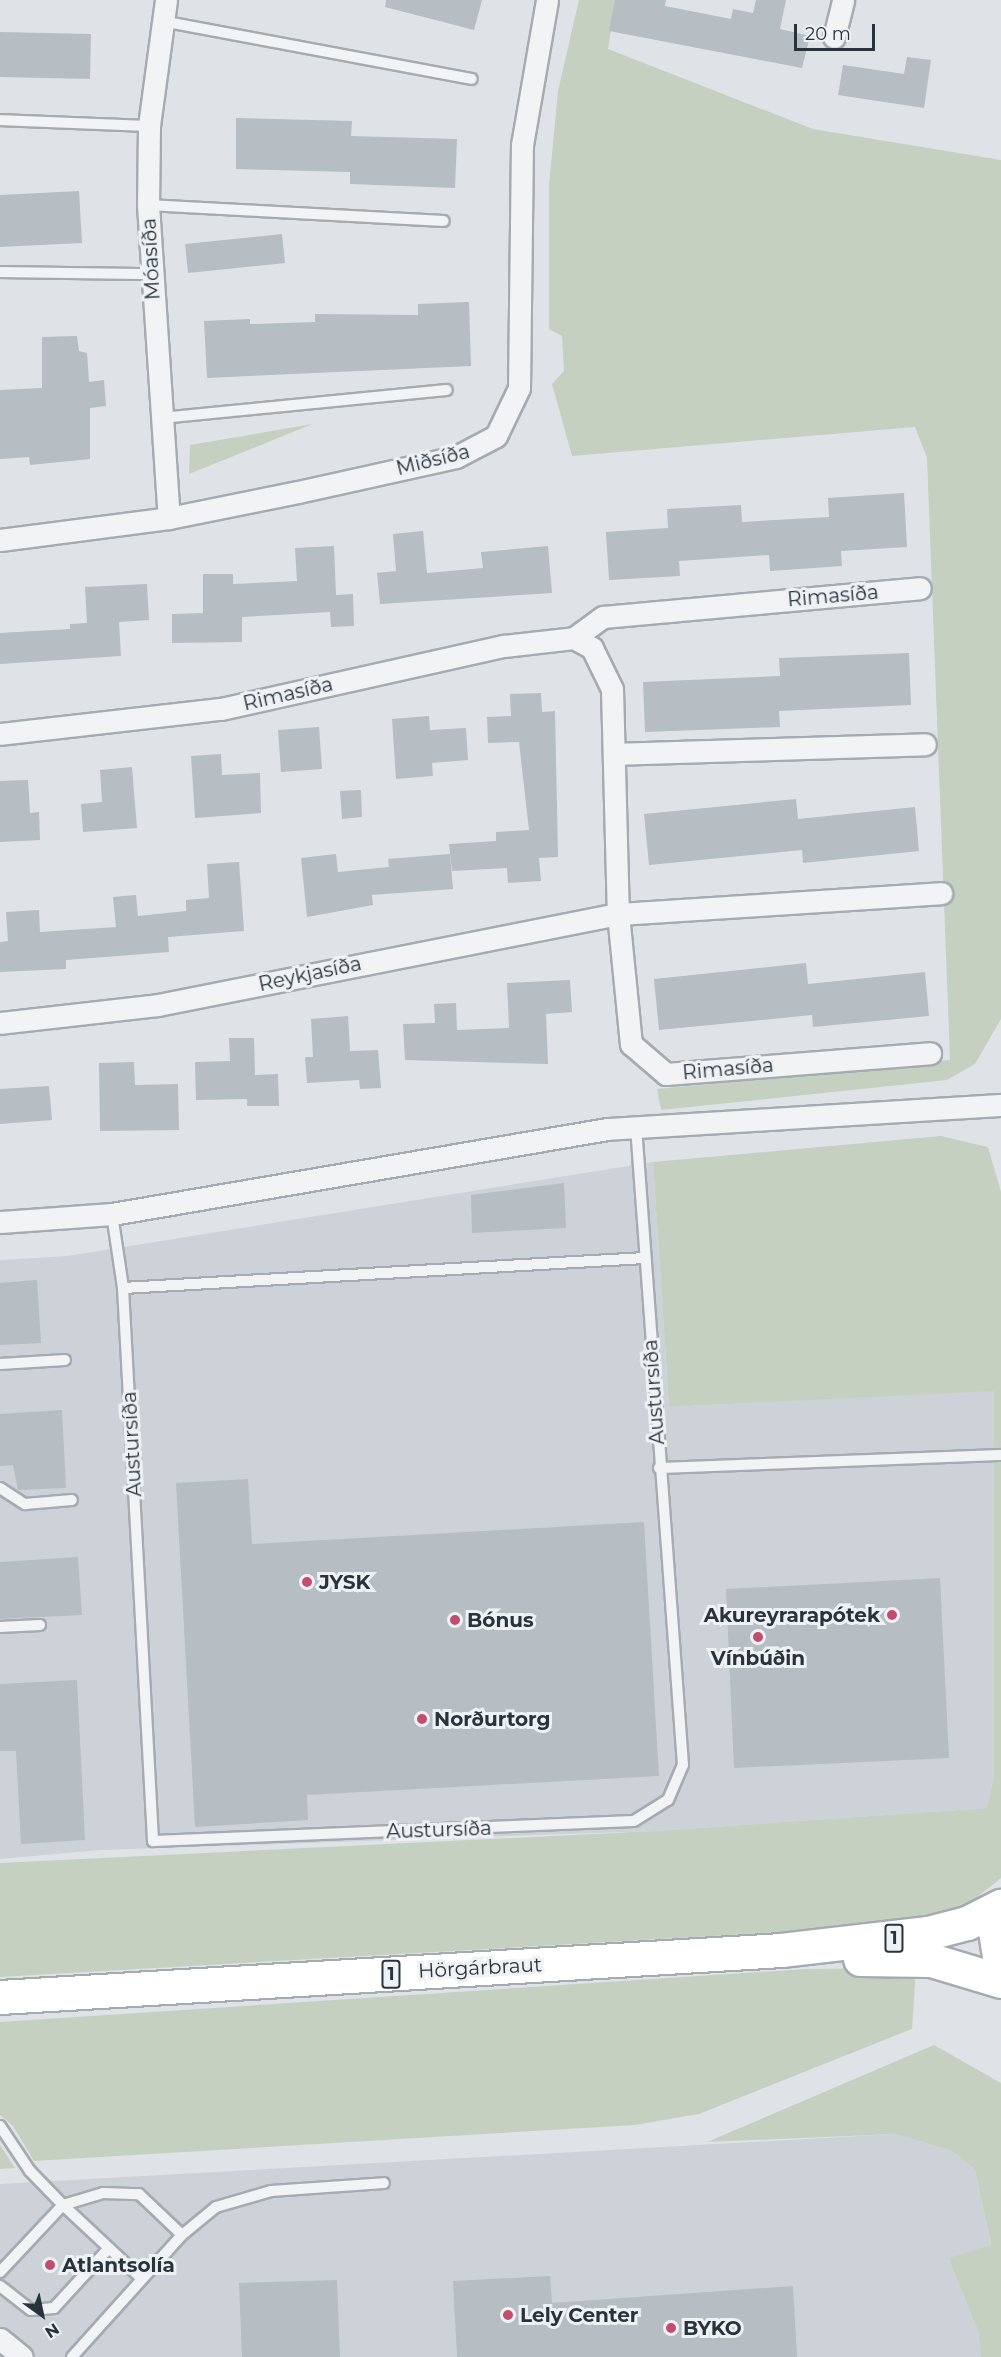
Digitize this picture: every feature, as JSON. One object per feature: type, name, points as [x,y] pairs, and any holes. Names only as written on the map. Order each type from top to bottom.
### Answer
[{"type":"highway","name":"Hörgárbraut","points":[[0,1998],[781,1950],[928,1933],[967,1923],[1001,1908]]},
{"type":"highway","name":"1","points":[[1001,1908],[995,1931],[1001,1968]]},
{"type":"highway","name":"Hörgárbraut","points":[[781,1950],[931,1960],[1001,1981]]},
{"type":"street","name":"Móasíða","points":[[166,0],[149,126],[148,205],[160,418],[169,518]]},
{"type":"street","name":"Miðsíða","points":[[0,540],[169,518],[456,457],[496,436],[519,388],[522,145],[547,0]]},
{"type":"street","points":[[834,37],[843,0]]},
{"type":"street","name":"Rimasíða","points":[[0,734],[221,709],[504,646],[574,638],[603,617],[920,588]]},
{"type":"street","name":"Rimasíða","points":[[574,638],[592,648],[612,689],[618,914],[631,1044],[666,1074],[930,1053]]},
{"type":"street","points":[[614,754],[925,744]]},
{"type":"street","points":[[618,914],[941,893]]},
{"type":"street","name":"Reykjasíða","points":[[0,1023],[158,1005],[618,914]]},
{"type":"street","points":[[0,1222],[112,1214],[636,1126],[1001,1105]]},
{"type":"street","points":[[0,2339],[22,2357]]},
{"type":"lane","points":[[162,21],[472,79]]},
{"type":"lane","points":[[0,120],[149,126]]},
{"type":"lane","points":[[148,205],[444,221]]},
{"type":"lane","points":[[0,272],[152,274]]},
{"type":"lane","points":[[160,418],[447,390]]},
{"type":"lane","name":"Austursíða","points":[[112,1214],[123,1288],[153,1841],[621,1822],[658,1809],[675,1790],[682,1765],[636,1126]]},
{"type":"lane","points":[[123,1288],[645,1258]]},
{"type":"lane","points":[[0,1364],[65,1360]]},
{"type":"lane","points":[[659,1468],[1001,1455]]},
{"type":"lane","points":[[0,1488],[25,1504],[72,1500]]},
{"type":"lane","points":[[0,1628],[40,1625]]},
{"type":"lane","points":[[0,2126],[30,2171],[141,2278]]},
{"type":"lane","points":[[72,2357],[182,2235],[216,2207],[247,2195],[384,2183]]},
{"type":"lane","points":[[0,2272],[63,2205],[103,2193],[139,2194],[182,2235]]},
{"type":"lane","points":[[0,2286],[31,2310],[54,2308],[109,2248]]},
{"type":"shaded area","points":[[653,1162],[669,1407],[994,1390],[994,1776],[987,1808],[654,1831],[100,1850],[0,1859],[0,1260],[68,1256]]},
{"type":"shaded area","points":[[896,2134],[952,2151],[975,2170],[991,2246],[948,2258],[978,2331],[981,2357],[0,2357],[0,2184]]},
{"type":"green space","points":[[579,0],[616,0],[608,49],[813,129],[1001,160],[1001,1019],[975,1064],[947,1080],[661,1110],[657,1089],[950,1060],[927,458],[915,427],[572,456],[552,384],[564,371],[562,336],[549,329],[549,185],[558,91]]},
{"type":"green space","points":[[313,424],[189,474],[190,445]]},
{"type":"green space","points":[[941,1136],[988,1147],[1001,1192],[1001,1878],[966,1906],[903,1925],[0,1977],[0,1863],[654,1831],[987,1808],[994,1776],[994,1391],[669,1407],[653,1162]]},
{"type":"green space","points":[[916,1968],[912,2029],[699,2114],[635,2125],[34,2161],[13,2126],[0,2115],[0,2022],[806,1969]]},
{"type":"green space","points":[[934,2045],[1001,2083],[1001,2357],[981,2357],[978,2331],[948,2258],[991,2245],[975,2170],[952,2151],[896,2134],[707,2142]]},
{"type":"green space","points":[[0,2145],[15,2168],[0,2169]]},
{"type":"building","points":[[386,0],[482,0],[474,30],[385,7]]},
{"type":"building","points":[[615,0],[666,0],[665,6],[731,19],[733,9],[753,13],[756,0],[786,0],[780,29],[810,36],[802,68],[609,31]]},
{"type":"building","points":[[0,32],[91,34],[90,79],[0,77]]},
{"type":"building","points":[[907,57],[931,60],[924,108],[838,95],[843,65],[904,74]]},
{"type":"building","points":[[236,118],[352,121],[351,136],[457,139],[455,188],[350,184],[350,172],[236,169]]},
{"type":"building","points":[[79,191],[82,243],[0,247],[0,195]]},
{"type":"building","points":[[282,234],[285,263],[188,273],[185,244]]},
{"type":"building","points":[[469,302],[471,366],[207,378],[204,321],[250,319],[250,324],[315,322],[315,314],[418,315],[418,304]]},
{"type":"building","points":[[77,336],[79,351],[87,353],[89,382],[104,380],[106,406],[90,408],[90,459],[30,465],[29,457],[0,459],[0,390],[42,388],[42,337]]},
{"type":"building","points":[[904,493],[907,547],[841,551],[842,566],[770,571],[769,555],[679,561],[680,576],[609,580],[606,532],[668,528],[667,509],[741,505],[742,522],[829,517],[828,498]]},
{"type":"building","points":[[423,531],[427,573],[483,568],[481,552],[548,546],[552,593],[380,604],[377,573],[396,571],[393,534]]},
{"type":"building","points":[[334,546],[336,595],[353,594],[354,626],[331,627],[330,612],[242,617],[242,642],[172,643],[172,614],[203,613],[203,574],[233,574],[233,584],[297,581],[295,548]]},
{"type":"building","points":[[147,584],[149,620],[119,622],[121,656],[0,664],[0,633],[70,629],[70,624],[87,623],[85,587]]},
{"type":"building","points":[[909,653],[911,705],[779,711],[780,727],[645,732],[643,682],[780,676],[779,658]]},
{"type":"building","points":[[541,693],[542,712],[555,711],[558,857],[539,858],[541,881],[508,883],[507,868],[452,871],[449,844],[496,841],[496,832],[529,830],[519,742],[488,743],[487,717],[511,716],[510,694]]},
{"type":"building","points":[[429,716],[430,730],[466,728],[468,760],[432,763],[433,776],[396,779],[392,719]]},
{"type":"building","points":[[319,727],[322,769],[281,772],[278,730]]},
{"type":"building","points":[[221,754],[222,775],[260,773],[261,813],[195,818],[191,756]]},
{"type":"building","points":[[132,767],[137,828],[83,832],[81,804],[102,802],[100,770]]},
{"type":"building","points":[[28,780],[30,813],[39,812],[40,840],[0,842],[0,781]]},
{"type":"building","points":[[361,790],[362,817],[342,819],[340,791]]},
{"type":"building","points":[[796,799],[798,819],[915,807],[919,851],[803,863],[802,850],[649,865],[644,814]]},
{"type":"building","points":[[336,854],[338,872],[389,867],[388,859],[450,854],[453,889],[372,895],[373,905],[307,917],[301,858]]},
{"type":"building","points":[[239,862],[244,931],[168,937],[169,952],[66,960],[66,969],[0,972],[0,942],[8,941],[6,912],[39,910],[40,932],[116,927],[113,897],[136,895],[138,916],[186,911],[186,900],[209,898],[207,864]]},
{"type":"building","points":[[806,963],[808,984],[925,972],[929,1016],[813,1027],[812,1015],[659,1030],[654,979]]},
{"type":"building","points":[[570,980],[572,1012],[546,1014],[548,1064],[405,1060],[403,1024],[435,1023],[434,1004],[456,1003],[457,1030],[509,1028],[507,983]]},
{"type":"building","points":[[348,1016],[350,1051],[378,1050],[381,1088],[360,1089],[359,1080],[307,1083],[305,1057],[313,1057],[311,1019]]},
{"type":"building","points":[[229,1038],[254,1038],[255,1075],[278,1074],[279,1106],[247,1106],[247,1099],[196,1100],[195,1062],[230,1061]]},
{"type":"building","points":[[134,1062],[135,1085],[178,1084],[179,1130],[100,1131],[99,1063]]},
{"type":"building","points":[[49,1086],[52,1120],[0,1124],[0,1089]]},
{"type":"building","points":[[564,1183],[566,1228],[472,1233],[471,1195]]},
{"type":"building","points":[[37,1280],[41,1343],[0,1345],[0,1283]]},
{"type":"building","points":[[62,1410],[66,1488],[18,1490],[13,1465],[0,1466],[0,1414]]},
{"type":"building","name":"Norðurtorg","points":[[248,1479],[252,1544],[644,1522],[659,1776],[307,1795],[308,1820],[195,1827],[176,1483]]},
{"type":"building","points":[[78,1557],[82,1615],[0,1619],[0,1562]]},
{"type":"building","points":[[940,1578],[949,1758],[734,1768],[726,1589]]},
{"type":"building","points":[[77,1680],[85,1840],[21,1844],[16,1751],[0,1751],[0,1684]]},
{"type":"building","points":[[550,2276],[552,2303],[793,2286],[797,2357],[457,2357],[453,2281]]},
{"type":"building","points":[[337,2280],[340,2357],[242,2357],[239,2283]]},
{"type":"place","name":"JYSK","points":[[307,1582]]},
{"type":"place","name":"Akureyrarapótek","points":[[892,1615]]},
{"type":"place","name":"Bónus","points":[[455,1620]]},
{"type":"place","name":"Vínbúðin","points":[[758,1637]]},
{"type":"place","name":"Norðurtorg","points":[[422,1719]]},
{"type":"place","name":"Atlantsolía","points":[[50,2265]]},
{"type":"place","name":"Lely Center","points":[[508,2315]]},
{"type":"place","name":"BYKO","points":[[671,2328]]}]
